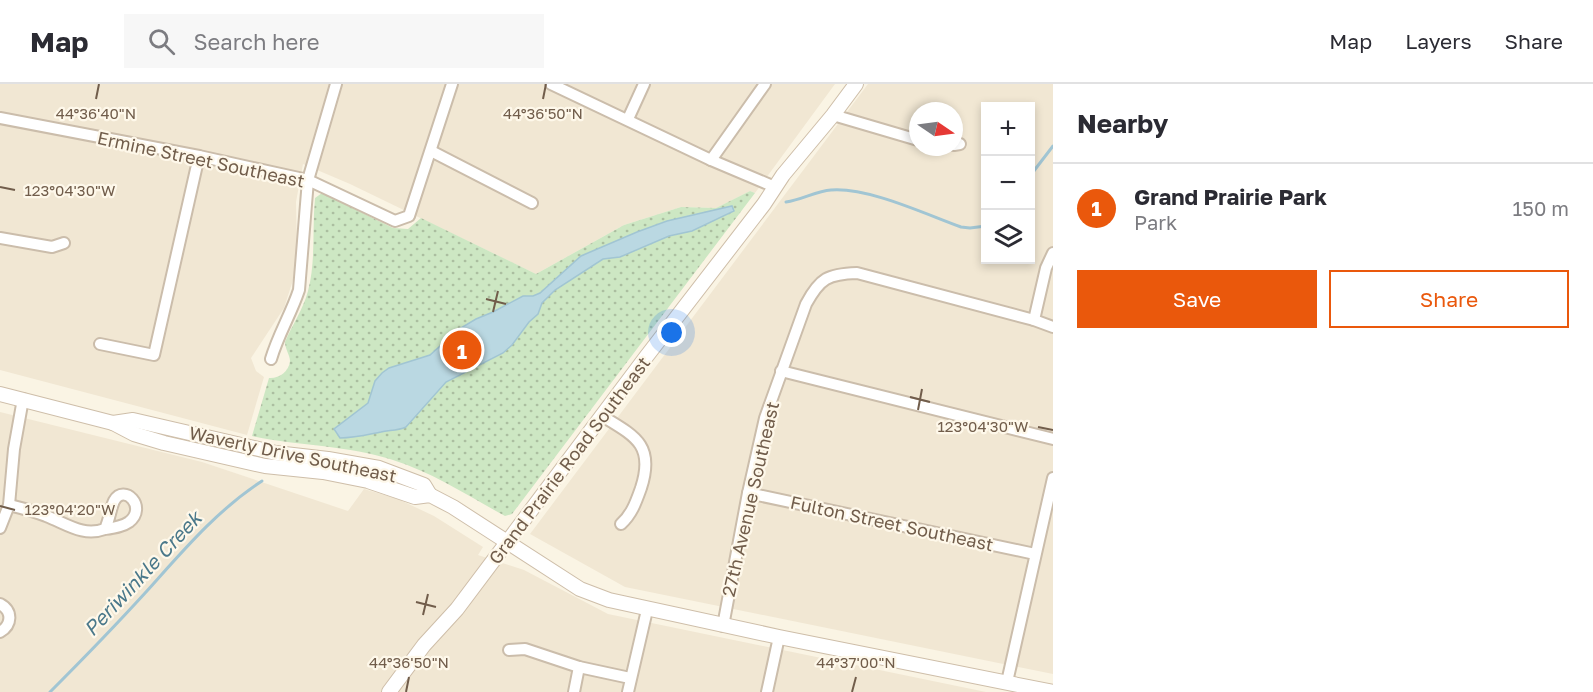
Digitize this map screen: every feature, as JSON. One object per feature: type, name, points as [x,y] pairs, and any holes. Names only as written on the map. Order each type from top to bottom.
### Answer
[{"type":"main road","name":"Grand Prairie Road Southeast","points":[[389,692],[424,645],[457,609],[775,187],[856,84]]},
{"type":"main road","name":"Waverly Drive Southeast","points":[[0,394],[113,423],[134,434],[240,461],[358,478],[415,497],[430,495],[453,507],[580,589],[609,600],[779,638],[1053,692]]},
{"type":"street","points":[[271,359],[276,341],[299,290],[308,180],[336,84]]},
{"type":"street","points":[[452,84],[431,151],[532,203]]},
{"type":"street","points":[[551,84],[711,160],[775,187]]},
{"type":"street","points":[[628,119],[644,84]]},
{"type":"street","points":[[711,160],[765,84]]},
{"type":"street","points":[[833,115],[909,137]]},
{"type":"street","name":"Ermine Street Southeast","points":[[0,118],[199,156],[308,180],[395,221],[409,216],[431,151]]},
{"type":"street","points":[[100,344],[154,355],[199,156]]},
{"type":"street","points":[[0,238],[52,247],[64,243]]},
{"type":"street","points":[[1053,253],[1046,267],[1034,320],[1053,327]]},
{"type":"street","name":"27th Avenue Southeast","points":[[723,626],[748,493],[765,418],[806,304],[815,287],[827,277],[857,273],[1034,320]]},
{"type":"street","points":[[781,371],[1053,439]]},
{"type":"street","points":[[0,528],[9,505],[14,449],[23,399]]},
{"type":"street","points":[[602,416],[631,433],[641,445],[645,456],[646,471],[634,506],[628,518],[621,524]]},
{"type":"street","points":[[1007,682],[1053,478]]},
{"type":"street","name":"Fulton Street Southeast","points":[[748,493],[1035,554]]},
{"type":"street","points":[[9,505],[45,515],[81,532],[94,533],[105,529]]},
{"type":"street","points":[[0,604],[7,609],[10,616],[9,623],[0,632]]},
{"type":"street","points":[[628,692],[647,610]]},
{"type":"street","points":[[767,692],[779,638]]},
{"type":"street","points":[[509,650],[525,649],[579,667],[630,678]]},
{"type":"street","points":[[574,692],[579,667]]},
{"type":"shaded area","points":[[0,84],[835,84],[755,193],[750,191],[716,208],[681,207],[624,225],[536,274],[350,184],[303,164],[296,202],[297,251],[293,280],[284,308],[251,358],[256,371],[264,377],[247,435],[0,370]]},
{"type":"shaded area","points":[[868,84],[1053,84],[1053,674],[625,587],[530,534]]},
{"type":"shaded area","points":[[0,412],[202,462],[348,511],[364,489],[398,499],[434,516],[483,547],[478,555],[524,570],[608,614],[986,692],[0,692]]},
{"type":"green space","points":[[750,191],[755,193],[512,514],[505,516],[437,478],[393,460],[359,451],[252,436],[269,378],[282,374],[289,365],[290,359],[285,342],[308,291],[313,257],[315,198],[322,193],[393,228],[408,229],[421,218],[536,274],[624,225],[681,207],[716,208]]},
{"type":"water","points":[[732,206],[734,211],[692,231],[669,236],[620,257],[603,259],[555,290],[542,303],[538,314],[512,345],[503,353],[446,382],[406,427],[345,438],[340,438],[334,429],[368,403],[375,381],[389,368],[430,355],[459,329],[476,319],[523,296],[540,293],[581,256],[667,221]]},
{"type":"waterway","name":"Periwinkle Creek","points":[[1035,169],[1053,146]]},
{"type":"waterway","name":"Periwinkle Creek","points":[[786,202],[825,191],[846,190],[879,197],[961,227],[981,227]]},
{"type":"waterway","name":"Periwinkle Creek","points":[[50,692],[200,533],[230,505],[262,481]]},
{"type":"place","name":"Grand Prairie Park","points":[[462,350]]}]
